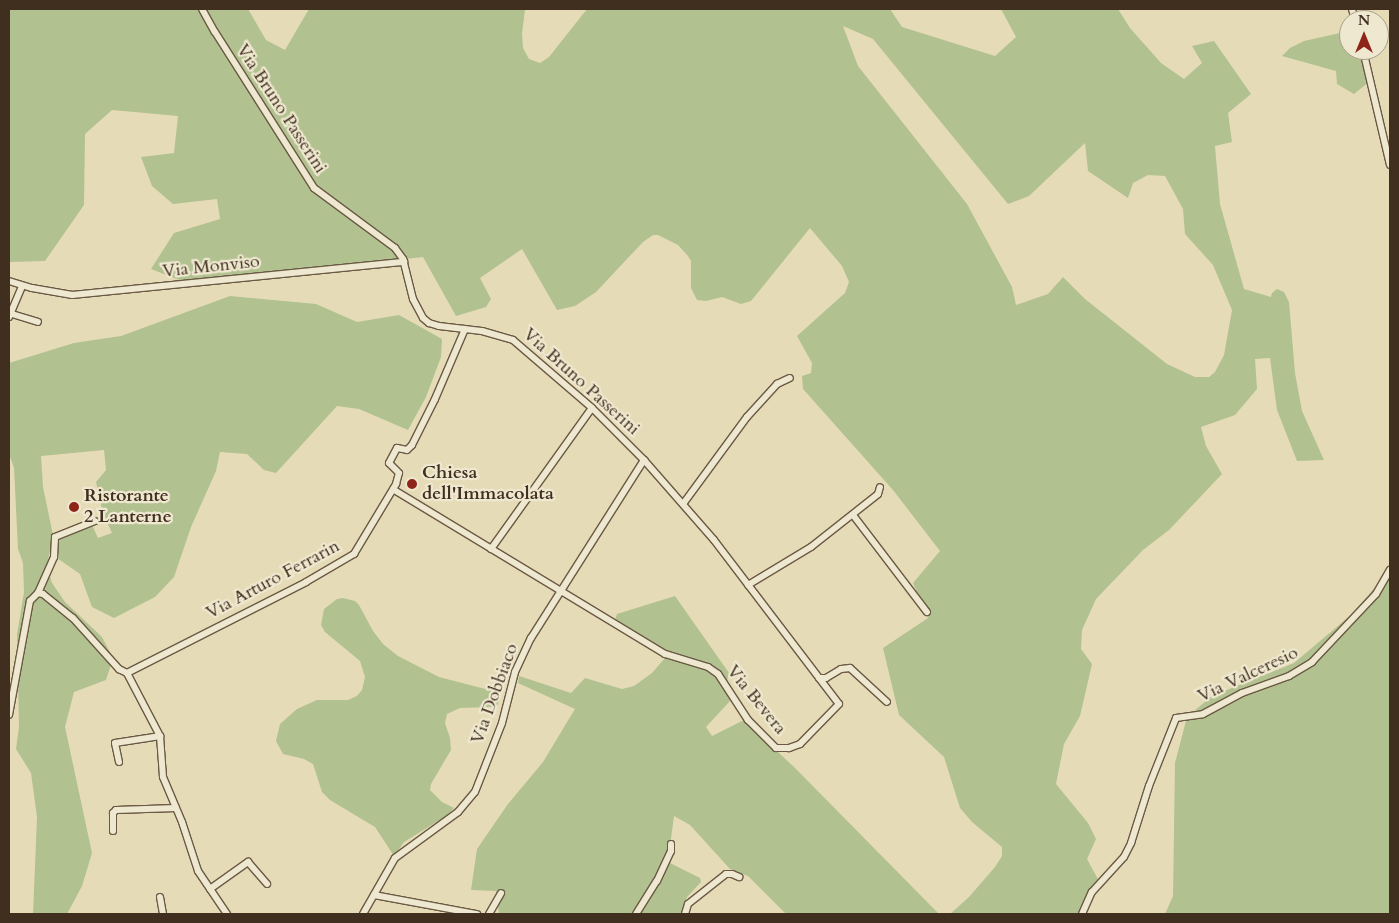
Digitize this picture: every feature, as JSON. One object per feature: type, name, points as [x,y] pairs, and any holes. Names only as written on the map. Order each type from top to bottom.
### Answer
[{"type":"street","name":"Via Bruno Passerini","points":[[202,9],[314,188],[394,248],[404,262],[413,299],[423,318],[429,323],[439,326],[465,329],[513,340],[592,408],[644,460],[714,540],[839,704]]},
{"type":"street","points":[[1365,60],[1390,165]]},
{"type":"street","name":"Via Monviso","points":[[9,281],[22,286],[72,295],[404,262]]},
{"type":"street","points":[[22,286],[10,316],[38,322]]},
{"type":"street","name":"Via Arturo Ferrarin","points":[[127,673],[306,582],[354,554],[392,490],[398,473],[389,463],[397,448],[407,450],[412,445],[435,399],[465,329]]},
{"type":"street","points":[[683,504],[747,417],[777,384],[790,378]]},
{"type":"street","points":[[491,549],[592,408]]},
{"type":"street","name":"Via Dobbiaco","points":[[363,914],[395,858],[458,812],[475,792],[502,723],[515,672],[531,638],[563,591],[644,460]]},
{"type":"street","points":[[748,585],[811,547],[878,494],[880,487]]},
{"type":"street","points":[[392,490],[563,591]]},
{"type":"street","points":[[853,515],[928,612]]},
{"type":"street","points":[[9,715],[30,601],[38,593],[54,557],[55,538],[95,520]]},
{"type":"street","name":"Via Valceresio","points":[[1082,914],[1092,892],[1124,857],[1131,844],[1149,786],[1176,718],[1203,714],[1242,693],[1289,676],[1312,662],[1376,594],[1390,570]]},
{"type":"street","name":"Via Bevera","points":[[563,591],[665,654],[708,667],[718,674],[748,720],[776,748],[789,748],[800,744],[839,704]]},
{"type":"street","points":[[38,593],[43,594],[73,618],[119,669],[127,673],[160,736],[163,777],[198,871],[227,914]]},
{"type":"street","points":[[819,678],[826,678],[841,669],[850,668],[886,702]]},
{"type":"street","points":[[119,762],[115,743],[160,736]]},
{"type":"street","points":[[113,831],[113,814],[116,810],[176,808]]},
{"type":"street","points":[[636,914],[657,881],[671,851],[671,844]]},
{"type":"street","points":[[210,889],[248,862],[267,884]]},
{"type":"street","points":[[686,914],[688,904],[726,874],[739,877]]},
{"type":"street","points":[[489,914],[501,893]]},
{"type":"street","points":[[374,894],[477,914]]},
{"type":"street","points":[[160,897],[162,914]]},
{"type":"green space","points":[[9,9],[248,9],[266,40],[285,50],[309,9],[525,9],[522,34],[523,48],[529,59],[540,63],[549,57],[587,9],[890,9],[902,27],[995,56],[1016,37],[1001,9],[1118,9],[1130,28],[1161,63],[1184,79],[1202,63],[1192,46],[1214,41],[1251,94],[1228,113],[1232,142],[1215,146],[1220,204],[1244,289],[1271,297],[1272,293],[1277,289],[1284,292],[1289,302],[1295,373],[1302,411],[1324,460],[1297,461],[1277,410],[1270,358],[1255,359],[1257,389],[1235,415],[1201,427],[1206,446],[1222,474],[1169,530],[1143,550],[1096,599],[1082,630],[1081,649],[1092,664],[1080,716],[1064,744],[1056,784],[1088,823],[1096,839],[1087,859],[1100,883],[1082,914],[950,914],[969,897],[995,867],[1002,856],[1002,847],[972,822],[960,808],[944,757],[899,715],[883,648],[928,618],[913,583],[940,551],[893,490],[803,389],[802,376],[811,373],[812,363],[797,336],[845,293],[849,282],[842,266],[810,228],[751,301],[741,304],[722,297],[706,301],[697,300],[691,288],[691,261],[688,256],[678,245],[658,235],[653,235],[643,242],[596,292],[575,306],[557,310],[522,249],[480,278],[491,299],[486,307],[456,316],[423,257],[190,284],[151,269],[174,233],[220,219],[217,199],[173,204],[152,186],[141,157],[174,153],[178,116],[112,110],[85,134],[84,205],[45,261],[9,262]],"holes":[[[843,26],[873,39],[1008,204],[1029,196],[1085,143],[1088,171],[1128,198],[1133,183],[1148,175],[1165,176],[1183,209],[1185,234],[1213,265],[1232,310],[1224,355],[1215,372],[1209,377],[1195,377],[1167,364],[1085,299],[1063,277],[1048,294],[1016,305],[1012,287],[967,204],[858,66]]]},
{"type":"green space","points":[[1339,33],[1339,60],[1364,60],[1369,82],[1354,94],[1337,84],[1336,71],[1282,56],[1290,48],[1304,41]]},
{"type":"green space","points":[[230,296],[316,304],[357,322],[399,315],[442,339],[441,357],[426,397],[408,430],[359,409],[337,406],[276,473],[264,470],[247,454],[220,452],[216,471],[191,527],[174,577],[155,597],[114,618],[92,607],[80,574],[57,558],[59,539],[92,525],[98,538],[112,533],[103,513],[96,482],[106,470],[104,450],[41,456],[43,487],[53,535],[47,566],[52,583],[65,602],[102,637],[113,658],[106,680],[74,692],[65,727],[92,853],[82,886],[67,914],[33,914],[37,817],[31,773],[16,749],[19,727],[17,635],[24,592],[23,563],[18,549],[14,468],[9,454],[9,363],[74,343],[121,336]]},
{"type":"green space","points":[[1390,570],[1390,914],[1165,914],[1173,896],[1175,763],[1187,717],[1212,696],[1294,663],[1352,614]]},
{"type":"green space","points":[[675,596],[729,673],[726,685],[730,701],[706,727],[712,736],[744,720],[795,768],[939,914],[786,914],[748,876],[730,869],[690,825],[674,816],[668,862],[700,878],[701,882],[687,897],[682,914],[499,914],[496,891],[471,890],[477,849],[508,804],[543,762],[575,709],[518,683],[519,676],[571,693],[585,678],[622,689],[634,686],[652,673],[665,658],[617,623],[615,620],[617,614]]},
{"type":"green space","points":[[343,598],[355,601],[359,605],[373,631],[383,644],[398,656],[439,677],[493,691],[500,699],[497,706],[460,708],[447,714],[445,723],[450,738],[451,750],[431,784],[430,790],[442,802],[454,808],[446,816],[404,842],[394,856],[375,827],[330,800],[322,792],[313,764],[304,759],[283,754],[276,741],[280,724],[297,709],[317,700],[348,700],[357,696],[362,690],[365,677],[360,661],[325,632],[321,625],[324,609],[337,599]]},
{"type":"place","name":"Chiesa dell'Immacolata","points":[[412,484]]},
{"type":"place","name":"Ristorante 2 Lanterne","points":[[74,507]]}]
